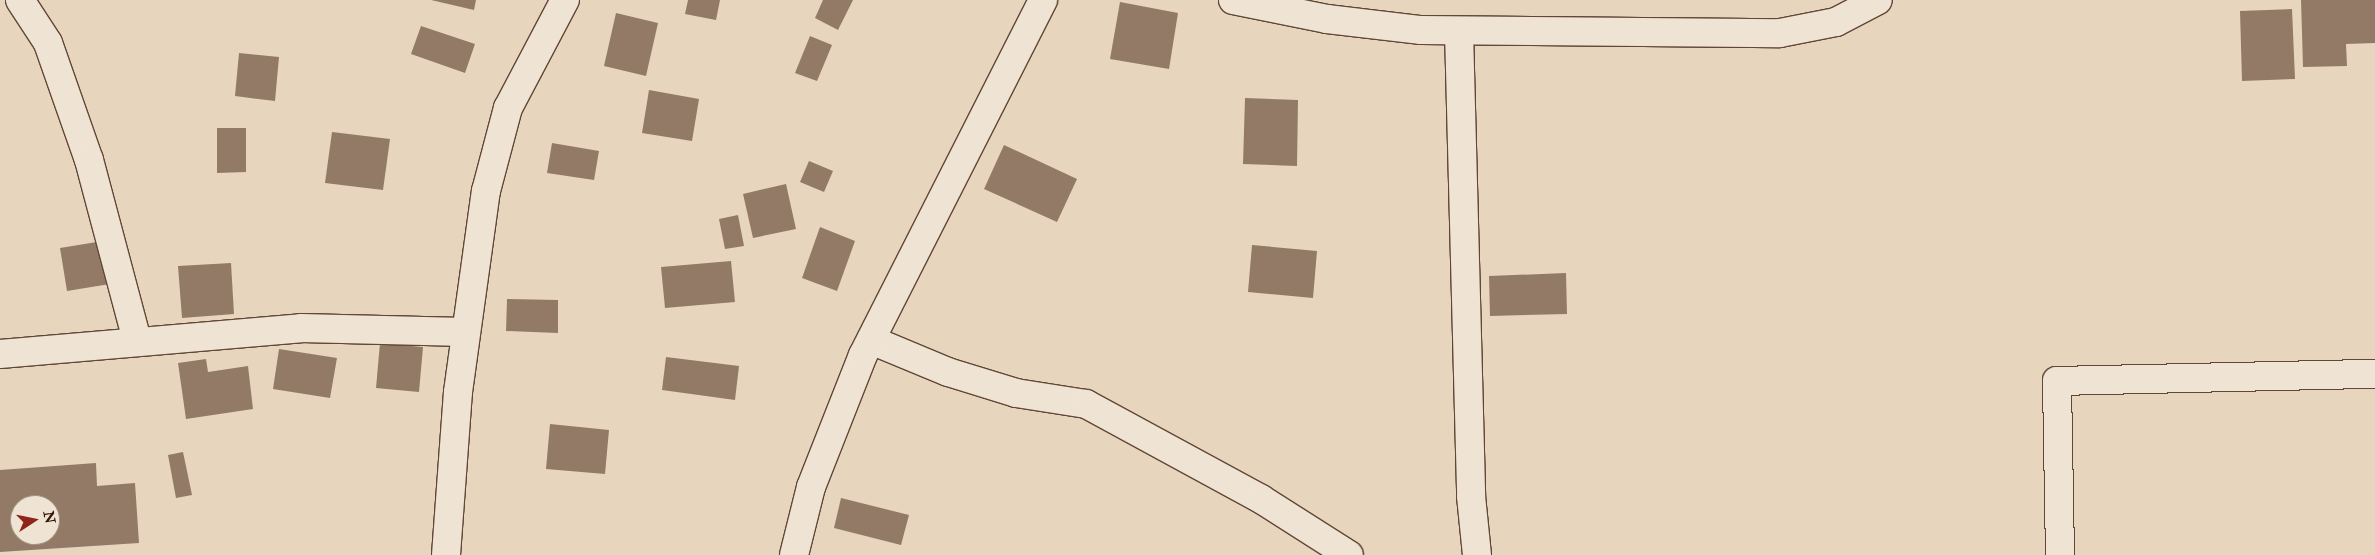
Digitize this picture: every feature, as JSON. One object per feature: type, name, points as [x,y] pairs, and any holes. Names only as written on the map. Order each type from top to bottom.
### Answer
[{"type":"street","points":[[20,0],[48,43],[89,160],[137,341]]},
{"type":"street","points":[[446,555],[465,332],[486,191],[508,108],[565,0]]},
{"type":"street","points":[[794,555],[811,487],[871,340],[1043,0]]},
{"type":"street","points":[[1233,0],[1326,19],[1459,31],[1780,33],[1836,22],[1878,0]]},
{"type":"street","points":[[1459,31],[1471,496],[1478,555]]},
{"type":"street","points":[[0,354],[301,328],[465,332]]},
{"type":"street","points":[[871,340],[956,375],[1016,392],[1086,404],[1261,499],[1350,555]]},
{"type":"street","points":[[2060,555],[2057,381],[2375,374]]},
{"type":"building","points":[[431,0],[476,0],[474,10]]},
{"type":"building","points":[[688,0],[720,0],[716,20],[685,14]]},
{"type":"building","points":[[823,0],[853,0],[838,30],[815,18]]},
{"type":"building","points":[[2301,0],[2375,0],[2375,43],[2346,44],[2347,66],[2303,67]]},
{"type":"building","points":[[1120,2],[1178,13],[1169,69],[1110,59]]},
{"type":"building","points":[[2292,9],[2295,79],[2242,81],[2240,11]]},
{"type":"building","points":[[616,13],[658,23],[646,76],[604,66]]},
{"type":"building","points":[[421,26],[475,44],[465,73],[411,54]]},
{"type":"building","points":[[810,36],[832,45],[817,81],[795,73]]},
{"type":"building","points":[[239,53],[279,57],[275,101],[235,96]]},
{"type":"building","points":[[649,90],[699,99],[692,141],[642,133]]},
{"type":"building","points":[[1245,98],[1298,100],[1297,166],[1243,164]]},
{"type":"building","points":[[217,128],[246,128],[246,172],[217,173]]},
{"type":"building","points":[[332,132],[390,139],[383,190],[325,183]]},
{"type":"building","points":[[552,143],[599,151],[594,180],[547,173]]},
{"type":"building","points":[[1004,145],[1077,179],[1057,222],[984,189]]},
{"type":"building","points":[[809,161],[833,171],[824,192],[800,182]]},
{"type":"building","points":[[786,184],[796,229],[753,238],[743,194]]},
{"type":"building","points":[[738,215],[744,246],[725,249],[719,219]]},
{"type":"building","points":[[820,227],[855,241],[837,291],[802,278]]},
{"type":"building","points":[[109,240],[116,283],[67,291],[60,248]]},
{"type":"building","points":[[1252,245],[1317,251],[1313,298],[1248,292]]},
{"type":"building","points":[[731,261],[735,302],[665,308],[661,267]]},
{"type":"building","points":[[231,263],[234,314],[182,318],[178,266]]},
{"type":"building","points":[[1566,273],[1567,314],[1490,316],[1489,276]]},
{"type":"building","points":[[507,299],[558,300],[558,333],[506,331]]},
{"type":"building","points":[[380,343],[423,347],[419,392],[376,388]]},
{"type":"building","points":[[279,349],[337,358],[330,398],[273,389]]},
{"type":"building","points":[[666,357],[739,366],[735,400],[662,390]]},
{"type":"building","points":[[206,359],[208,372],[248,366],[253,409],[186,419],[178,363]]},
{"type":"building","points":[[550,424],[609,430],[605,474],[546,469]]},
{"type":"building","points":[[183,452],[192,495],[176,498],[168,455]]},
{"type":"building","points":[[96,463],[97,486],[135,483],[139,543],[0,552],[0,470]]},
{"type":"building","points":[[841,498],[909,515],[901,545],[834,528]]}]
